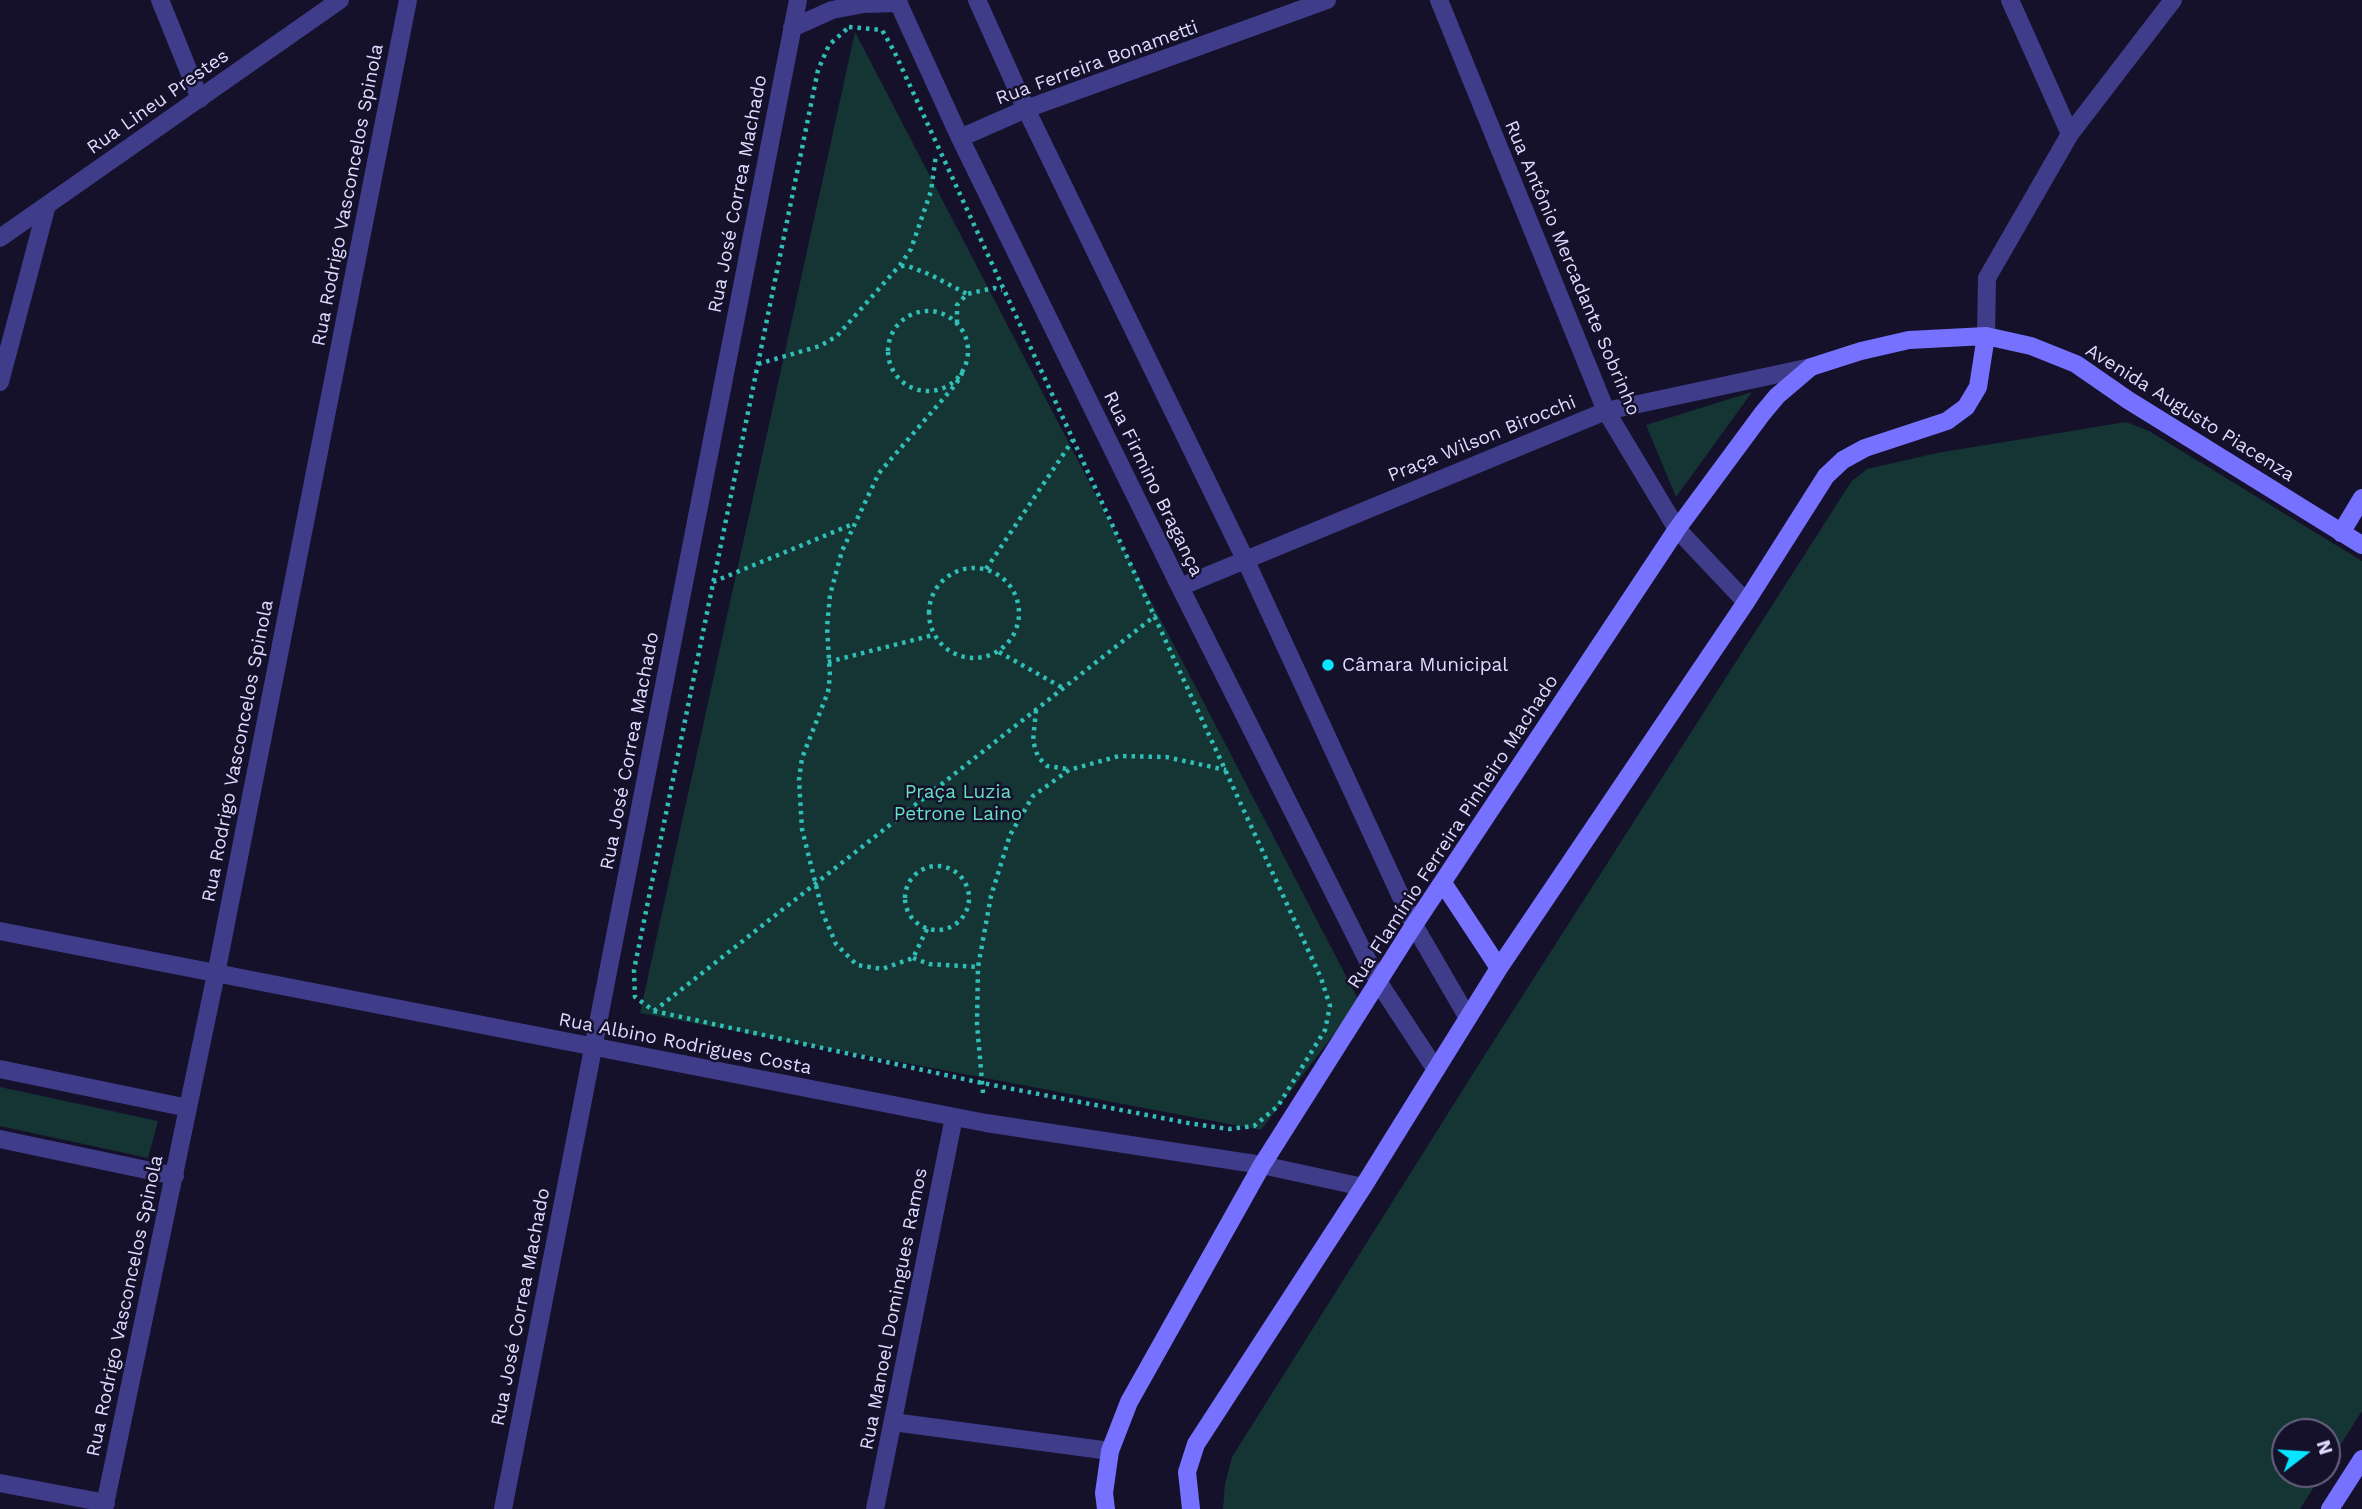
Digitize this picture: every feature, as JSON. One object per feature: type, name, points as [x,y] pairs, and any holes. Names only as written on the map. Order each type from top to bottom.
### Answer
[{"type":"main road","name":"Rua Flamínio Ferreira Pinheiro Machado","points":[[1106,1509],[1104,1493],[1110,1451],[1129,1402],[1262,1165],[1415,925],[1677,529],[1762,414],[1777,396],[1811,367],[1861,351],[1909,340],[1986,336]]},
{"type":"main road","name":"Avenida Augusto Piacenza","points":[[1986,336],[2031,346],[2077,364],[2128,400],[2362,545]]},
{"type":"main road","points":[[1191,1509],[1187,1472],[1196,1444],[1363,1187],[1499,968],[1746,602],[1826,476],[1843,460],[1865,448],[1947,421],[1966,407],[1978,387],[1986,336]]},
{"type":"main road","points":[[2341,533],[2362,498]]},
{"type":"main road","points":[[1443,883],[1499,968]]},
{"type":"main road","points":[[2330,1509],[2362,1459]]},
{"type":"street","points":[[160,0],[200,99]]},
{"type":"street","name":"Rua Lineu Prestes","points":[[0,238],[340,0]]},
{"type":"street","name":"Rua Rodrigo Vasconcelos Spinola","points":[[105,1506],[216,974],[408,0]]},
{"type":"street","name":"Rua José Correa Machado","points":[[503,1509],[797,0]]},
{"type":"street","points":[[976,0],[1026,109],[1245,559],[1415,925],[1468,1018]]},
{"type":"street","name":"Rua Ferreira Bonametti","points":[[960,138],[1026,109],[1327,0]]},
{"type":"street","name":"Rua Antônio Mercadante Sobrinho","points":[[1438,0],[1606,411],[1677,529],[1746,602]]},
{"type":"street","points":[[2010,0],[2070,135]]},
{"type":"street","points":[[1986,336],[1987,278],[2070,135],[2173,0]]},
{"type":"street","points":[[792,28],[832,10],[898,1]]},
{"type":"street","name":"Rua Firmino Bragança","points":[[898,1],[960,138],[1180,587],[1379,983],[1436,1070]]},
{"type":"street","points":[[0,380],[47,205]]},
{"type":"street","name":"Praça Wilson Birocchi","points":[[1180,587],[1606,411],[1811,367]]},
{"type":"street","name":"Rua Albino Rodrigues Costa","points":[[0,932],[986,1123],[1262,1165],[1363,1187]]},
{"type":"street","points":[[0,1069],[188,1108]]},
{"type":"street","name":"Rua Manoel Domingues Ramos","points":[[875,1509],[954,1117]]},
{"type":"street","points":[[0,1139],[174,1176]]},
{"type":"street","points":[[893,1422],[1110,1451]]},
{"type":"street","points":[[0,1482],[105,1506]]},
{"type":"path","points":[[849,27],[882,30],[938,144],[1321,978],[1330,1006],[1325,1030],[1278,1105],[1254,1126],[1229,1129],[982,1083],[654,1011],[635,997],[634,970],[713,582],[818,70],[829,45],[849,27]]},
{"type":"path","points":[[758,364],[820,346],[837,336],[900,265],[911,249],[931,191],[938,144]]},
{"type":"path","points":[[900,265],[931,275],[967,294]]},
{"type":"path","points":[[957,324],[957,305],[967,294],[994,288],[1006,291]]},
{"type":"path","points":[[964,370],[949,386],[939,390],[921,391],[906,386],[889,362],[887,350],[891,335],[905,317],[915,313],[943,314],[963,331],[968,348],[964,370],[956,384],[879,473],[842,551],[830,595],[827,627],[830,677],[828,692],[802,758],[799,779],[802,829],[823,914],[836,944],[857,965],[882,969],[912,958],[929,964],[978,967]]},
{"type":"path","points":[[986,569],[1074,439]]},
{"type":"path","points":[[713,582],[854,524]]},
{"type":"path","points":[[967,568],[986,569],[997,573],[1012,586],[1020,618],[1013,638],[999,652],[981,659],[962,658],[947,650],[933,635],[929,610],[935,589],[942,580],[967,568]]},
{"type":"path","points":[[654,1011],[1156,615]]},
{"type":"path","points":[[828,662],[933,635]]},
{"type":"path","points":[[999,652],[1063,688]]},
{"type":"path","points":[[1037,709],[1033,724],[1033,741],[1038,757],[1047,766],[1069,769]]},
{"type":"path","points":[[986,1123],[976,1024],[978,967],[992,896],[1010,835],[1033,796],[1069,769],[1119,756],[1166,757],[1227,771]]},
{"type":"path","points":[[935,866],[948,868],[956,873],[967,888],[966,912],[957,923],[948,928],[927,929],[914,921],[907,909],[905,893],[913,877],[922,869],[935,866]]},
{"type":"path","points":[[912,958],[927,929]]},
{"type":"green space","name":"Praça Luzia Petrone Laino","points":[[855,32],[1359,1001],[1261,1130],[640,1013]]},
{"type":"green space","points":[[1752,392],[1726,428],[1676,497],[1646,425]]},
{"type":"green space","points":[[2126,422],[2149,431],[2362,561],[2362,1411],[2341,1444],[2341,1418],[2271,1418],[2271,1488],[2313,1488],[2300,1509],[1223,1509],[1225,1484],[1232,1457],[1486,1053],[1851,482],[1867,469],[1937,453]]},
{"type":"green space","points":[[0,1087],[158,1121],[148,1158],[0,1126]]},
{"type":"place","name":"Câmara Municipal","points":[[1328,665]]}]
